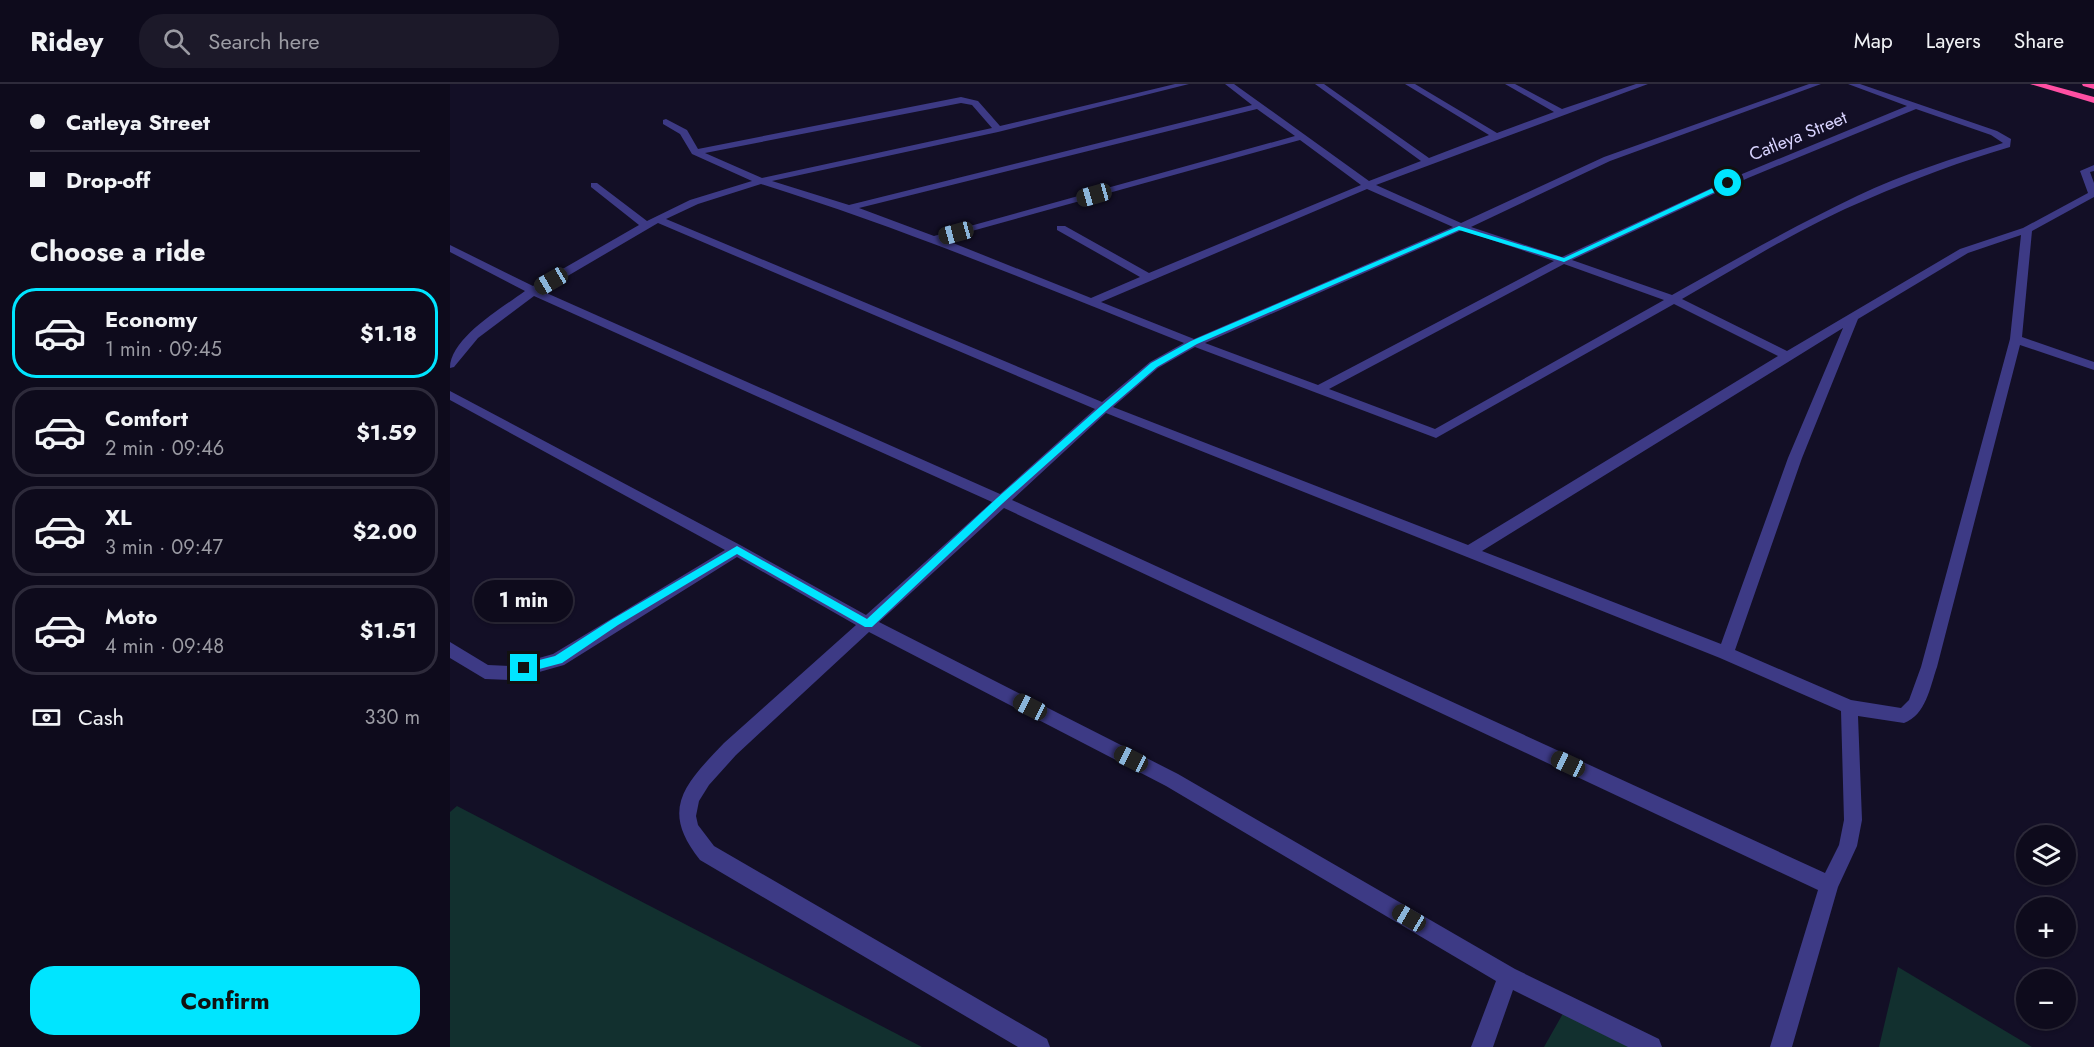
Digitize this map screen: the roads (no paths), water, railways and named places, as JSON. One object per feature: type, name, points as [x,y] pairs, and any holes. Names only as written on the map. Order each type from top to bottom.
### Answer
[{"type":"highway","points":[[2036,84],[2094,100]]},
{"type":"highway","points":[[2087,84],[2094,86]]},
{"type":"street","points":[[450,364],[474,335],[533,291],[652,222],[694,202],[761,181],[998,129],[1185,84]]},
{"type":"street","points":[[1229,84],[1369,186],[1459,228],[1564,260],[1674,299],[1787,356]]},
{"type":"street","points":[[1319,84],[1428,162]]},
{"type":"street","points":[[1410,84],[1496,136]]},
{"type":"street","points":[[1509,84],[1561,111]]},
{"type":"street","points":[[1092,302],[1428,162],[1561,111],[1644,84]]},
{"type":"street","points":[[1040,1047],[707,853],[693,836],[687,815],[692,797],[707,773],[730,749],[1000,501],[1154,365],[1194,343],[1459,228],[1607,159],[1817,84]]},
{"type":"street","points":[[666,122],[684,132],[695,152],[761,181],[849,208],[933,239],[1194,343],[1436,434],[1783,237],[1848,204],[1970,156],[2007,145],[2008,141],[1994,133],[1852,84]]},
{"type":"street","points":[[695,152],[961,100],[975,103],[998,129]]},
{"type":"street","points":[[849,208],[1258,106]]},
{"type":"street","name":"Catleya Street","points":[[1320,389],[1564,260],[1745,176],[1915,106]]},
{"type":"street","points":[[933,239],[1301,137]]},
{"type":"street","points":[[1468,552],[1854,315],[1964,252],[2027,230],[2093,194],[2085,171],[2094,168]]},
{"type":"street","points":[[594,184],[652,222],[1104,408],[1726,653],[1849,707],[1904,716],[1916,704],[1929,667],[2016,339],[2027,230]]},
{"type":"street","points":[[1061,228],[1149,277]]},
{"type":"street","points":[[450,248],[533,291],[1096,543],[1829,885]]},
{"type":"street","points":[[1726,653],[1795,458],[1854,315]]},
{"type":"street","points":[[2016,339],[2094,366]]},
{"type":"street","points":[[450,395],[737,550],[868,624],[1172,780],[1508,976],[1652,1047]]},
{"type":"street","points":[[450,649],[472,665],[492,673],[511,673],[558,660],[615,622],[737,550]]},
{"type":"street","points":[[1781,1047],[1829,885],[1848,846],[1853,820],[1849,707]]},
{"type":"street","points":[[1482,1047],[1508,976]]}]
